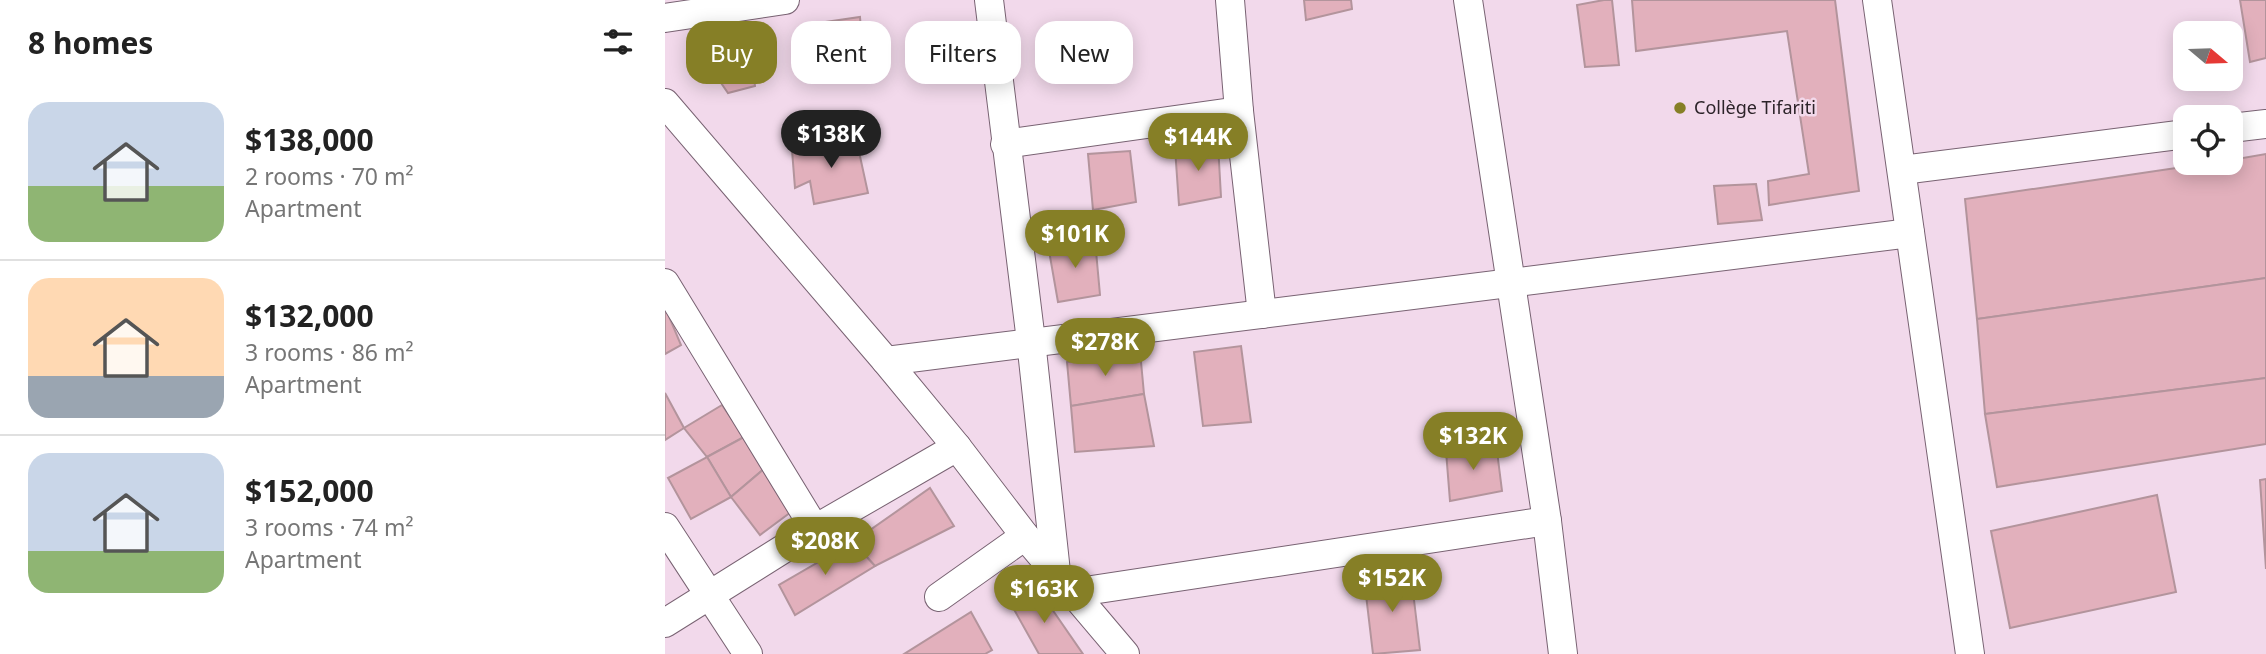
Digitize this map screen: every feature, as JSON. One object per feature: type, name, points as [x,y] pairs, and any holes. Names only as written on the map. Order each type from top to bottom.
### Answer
[{"type":"street","points":[[665,18],[785,0]]},
{"type":"street","points":[[989,0],[1005,144],[1064,582]]},
{"type":"street","points":[[1230,0],[1239,111],[1262,314]]},
{"type":"street","points":[[1468,0],[1547,520],[1563,654]]},
{"type":"street","points":[[1877,0],[1970,654]]},
{"type":"street","points":[[665,103],[886,361],[957,447],[1025,536],[1125,654]]},
{"type":"street","points":[[1005,144],[1239,111]]},
{"type":"street","points":[[2243,127],[2266,124]]},
{"type":"street","points":[[1902,170],[2173,136]]},
{"type":"street","points":[[886,361],[1910,233]]},
{"type":"street","points":[[665,283],[815,529]]},
{"type":"street","points":[[665,623],[815,529],[957,447]]},
{"type":"street","points":[[1064,582],[1547,520]]},
{"type":"street","points":[[665,527],[748,654]]},
{"type":"street","points":[[939,597],[1025,536]]},
{"type":"building","points":[[1304,0],[1351,0],[1352,9],[1306,20]]},
{"type":"building","points":[[1612,0],[1619,65],[1585,67],[1577,5]]},
{"type":"building","points":[[1632,0],[1835,0],[1859,191],[1769,205],[1768,181],[1809,174],[1787,31],[1636,51]]},
{"type":"building","points":[[2240,0],[2266,0],[2266,58],[2250,62]]},
{"type":"building","points":[[860,17],[860,21],[832,21]]},
{"type":"building","points":[[722,84],[755,84],[755,86],[728,93]]},
{"type":"building","points":[[856,138],[868,193],[814,204],[810,181],[795,188],[792,150]]},
{"type":"building","points":[[1218,144],[1221,197],[1179,205],[1175,148]]},
{"type":"building","points":[[1130,151],[1136,202],[1093,210],[1088,154]]},
{"type":"building","points":[[2266,154],[2266,278],[1977,319],[1965,199],[2173,168],[2173,175],[2243,175],[2243,158]]},
{"type":"building","points":[[1756,184],[1762,220],[1718,224],[1714,186]]},
{"type":"building","points":[[1095,240],[1100,295],[1058,302],[1048,245]]},
{"type":"building","points":[[2266,278],[2266,378],[1985,414],[1977,319]]},
{"type":"building","points":[[665,307],[681,345],[665,354]]},
{"type":"building","points":[[1241,346],[1251,422],[1203,426],[1194,352]]},
{"type":"building","points":[[1140,351],[1144,394],[1071,406],[1067,362]]},
{"type":"building","points":[[2266,378],[2266,444],[1997,487],[1985,414]]},
{"type":"building","points":[[665,393],[684,428],[665,440]]},
{"type":"building","points":[[1144,394],[1154,446],[1075,452],[1071,406]]},
{"type":"building","points":[[722,405],[744,437],[707,457],[684,428]]},
{"type":"building","points":[[744,437],[765,468],[731,497],[707,457]]},
{"type":"building","points":[[1496,443],[1502,491],[1450,501],[1446,451]]},
{"type":"building","points":[[707,457],[731,497],[691,519],[668,478]]},
{"type":"building","points":[[765,468],[791,512],[760,535],[731,497]]},
{"type":"building","points":[[2266,479],[2266,569],[2260,480]]},
{"type":"building","points":[[930,488],[954,526],[875,566],[853,542]]},
{"type":"building","points":[[2157,495],[2176,592],[2010,628],[1991,531]]},
{"type":"building","points":[[853,542],[875,566],[795,615],[779,585]]},
{"type":"building","points":[[1411,575],[1420,650],[1373,654],[1364,578]]},
{"type":"building","points":[[1036,586],[1083,654],[1039,654],[1011,604]]},
{"type":"building","points":[[971,612],[992,650],[985,654],[904,654]]},
{"type":"place","name":"Collège Tifariti","points":[[1680,108]]}]
